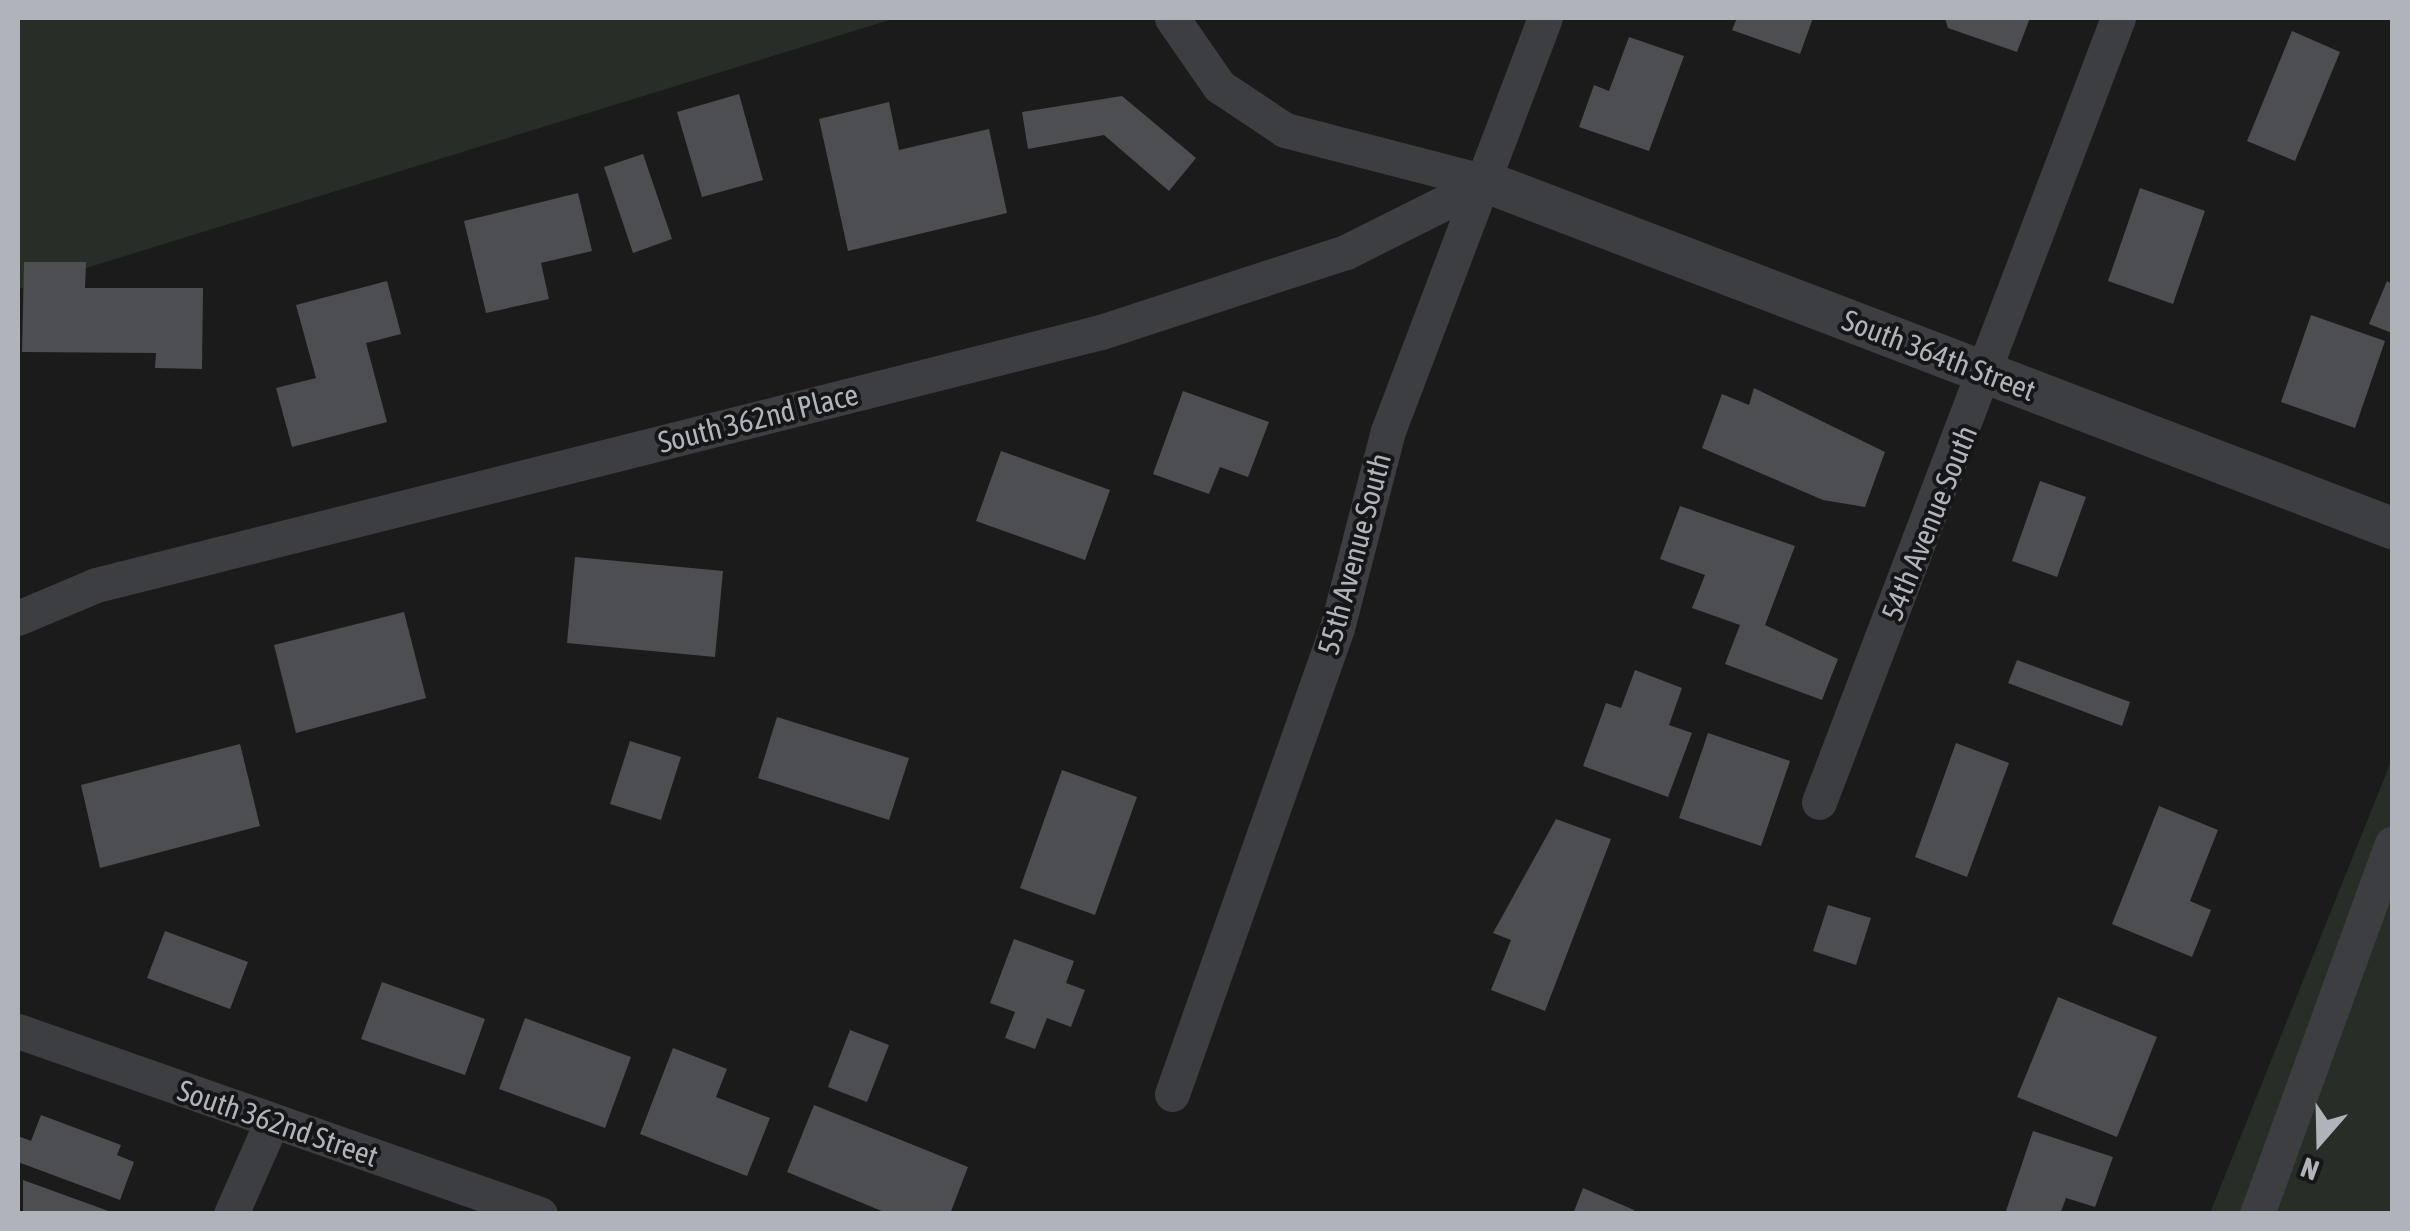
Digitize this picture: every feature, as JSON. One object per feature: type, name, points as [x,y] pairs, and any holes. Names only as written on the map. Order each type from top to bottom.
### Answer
[{"type":"street","points":[[1172,18],[1219,86],[1285,130],[1486,182]]},
{"type":"street","name":"55th Avenue South","points":[[1172,1094],[1337,628],[1388,431],[1486,182],[1545,18]]},
{"type":"street","name":"54th Avenue South","points":[[1819,802],[1988,374],[2118,18]]},
{"type":"street","name":"South 364th Street","points":[[1486,182],[2392,528]]},
{"type":"street","name":"South 362nd Place","points":[[18,618],[96,585],[1101,332],[1346,252],[1486,182]]},
{"type":"street","points":[[2257,1214],[2392,844]]},
{"type":"street","name":"South 362nd Street","points":[[18,1031],[540,1214]]},
{"type":"street","points":[[231,1214],[272,1121]]},
{"type":"shaded area","points":[[18,18],[896,18],[18,289]]},
{"type":"shaded area","points":[[2392,759],[2392,1213],[2210,1213]]},
{"type":"building","points":[[1737,18],[1813,18],[1800,54],[1732,30]]},
{"type":"building","points":[[1945,18],[2030,18],[2017,52],[1948,28]]},
{"type":"building","points":[[2292,31],[2340,52],[2295,161],[2247,141]]},
{"type":"building","points":[[1629,37],[1684,56],[1649,151],[1579,127],[1594,85],[1609,91]]},
{"type":"building","points":[[739,94],[763,180],[702,197],[677,112]]},
{"type":"building","points":[[1122,96],[1196,158],[1169,191],[1104,135],[1028,149],[1022,112]]},
{"type":"building","points":[[889,102],[899,150],[989,129],[1007,213],[848,251],[819,119]]},
{"type":"building","points":[[643,154],[672,239],[633,253],[604,167]]},
{"type":"building","points":[[2140,188],[2205,211],[2173,304],[2108,281]]},
{"type":"building","points":[[578,193],[592,251],[541,263],[549,299],[486,313],[464,221]]},
{"type":"building","points":[[24,262],[86,262],[85,288],[203,288],[202,369],[155,368],[156,353],[22,352]]},
{"type":"building","points":[[387,281],[401,334],[366,343],[387,422],[292,447],[276,388],[316,378],[296,305]]},
{"type":"building","points":[[2387,281],[2392,284],[2392,333],[2369,324]]},
{"type":"building","points":[[2311,315],[2385,341],[2355,428],[2281,402]]},
{"type":"building","points":[[1754,388],[1885,452],[1865,507],[1823,500],[1702,448],[1722,394],[1749,405]]},
{"type":"building","points":[[1183,391],[1269,422],[1248,477],[1220,467],[1209,494],[1153,474]]},
{"type":"building","points":[[1001,451],[1110,490],[1085,560],[976,521]]},
{"type":"building","points":[[2040,481],[2086,497],[2057,577],[2012,561]]},
{"type":"building","points":[[1680,506],[1795,546],[1765,625],[1838,659],[1822,700],[1725,664],[1740,625],[1692,608],[1705,575],[1660,559]]},
{"type":"building","points":[[575,557],[723,571],[715,657],[567,643]]},
{"type":"building","points":[[404,612],[426,698],[296,733],[274,645]]},
{"type":"building","points":[[2017,660],[2130,702],[2122,726],[2008,683]]},
{"type":"building","points":[[1635,670],[1682,688],[1669,725],[1692,733],[1668,797],[1583,766],[1606,703],[1621,708]]},
{"type":"building","points":[[777,717],[909,758],[889,820],[758,778]]},
{"type":"building","points":[[1708,733],[1790,761],[1761,846],[1679,818]]},
{"type":"building","points":[[630,741],[681,757],[661,820],[610,804]]},
{"type":"building","points":[[1956,743],[2009,763],[1967,877],[1915,857]]},
{"type":"building","points":[[240,744],[260,826],[100,868],[81,785]]},
{"type":"building","points":[[1062,770],[1137,797],[1095,915],[1020,888]]},
{"type":"building","points":[[2159,806],[2218,830],[2190,901],[2211,910],[2192,957],[2112,924]]},
{"type":"building","points":[[1556,819],[1611,839],[1545,1011],[1491,990],[1511,940],[1493,933]]},
{"type":"building","points":[[1828,905],[1871,918],[1856,965],[1813,951]]},
{"type":"building","points":[[165,931],[248,962],[230,1009],[147,978]]},
{"type":"building","points":[[1014,939],[1074,961],[1066,983],[1085,990],[1071,1027],[1047,1018],[1035,1049],[1005,1038],[1015,1012],[990,1003]]},
{"type":"building","points":[[382,982],[485,1019],[465,1075],[361,1039]]},
{"type":"building","points":[[2058,997],[2157,1037],[2117,1137],[2017,1097]]},
{"type":"building","points":[[525,1018],[631,1057],[605,1128],[499,1089]]},
{"type":"building","points":[[850,1030],[889,1045],[867,1102],[828,1087]]},
{"type":"building","points":[[673,1048],[727,1069],[716,1097],[770,1118],[747,1176],[640,1134]]},
{"type":"building","points":[[814,1105],[968,1167],[950,1214],[889,1214],[787,1172]]},
{"type":"building","points":[[41,1115],[121,1145],[117,1155],[134,1162],[120,1200],[18,1162],[18,1136],[31,1141]]},
{"type":"building","points":[[2033,1131],[2113,1157],[2095,1207],[2066,1198],[2060,1214],[2005,1214]]},
{"type":"building","points":[[23,1180],[114,1213],[114,1214],[23,1214]]},
{"type":"building","points":[[1583,1188],[1634,1210],[1632,1214],[1573,1214]]}]
